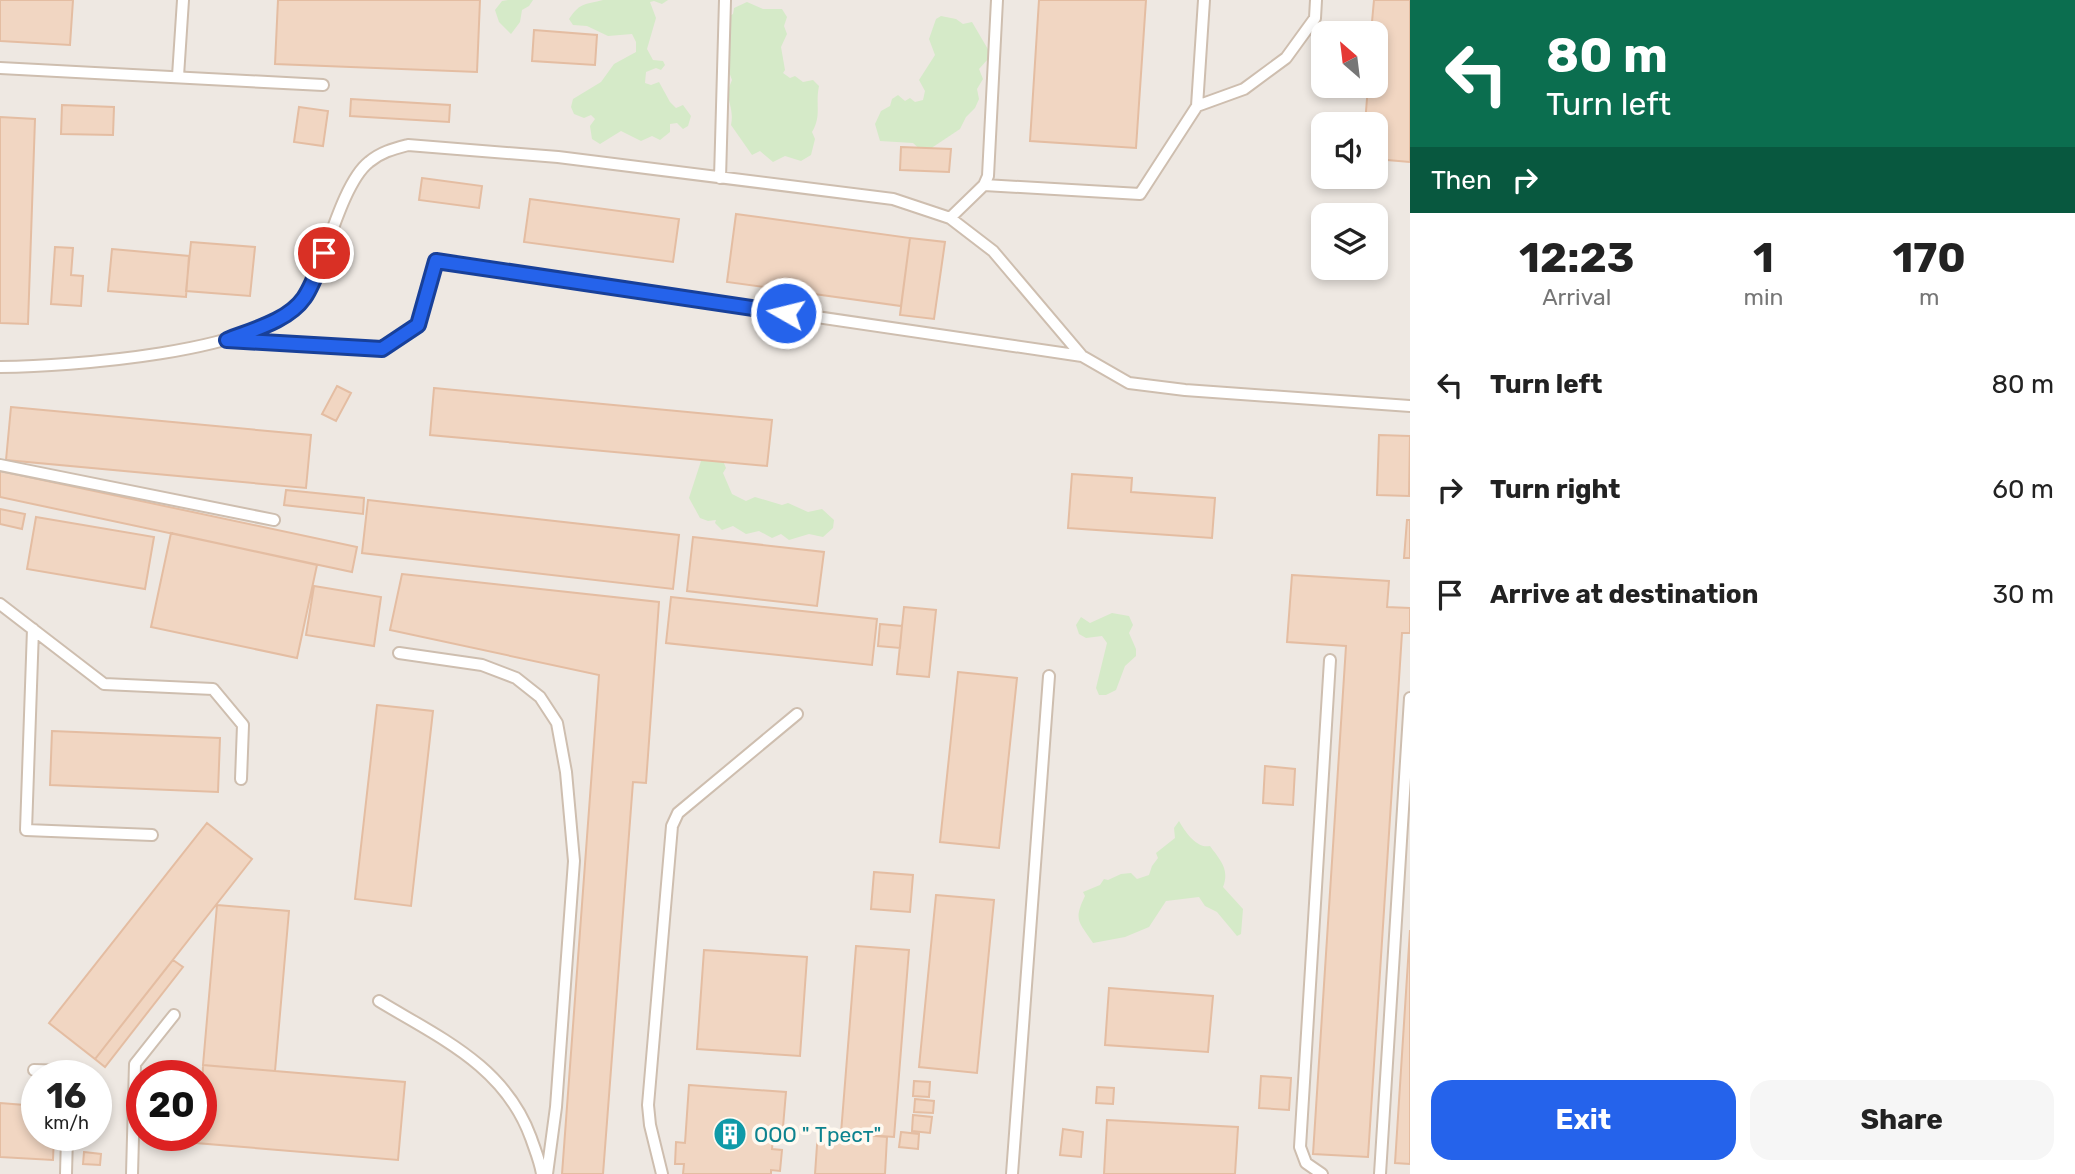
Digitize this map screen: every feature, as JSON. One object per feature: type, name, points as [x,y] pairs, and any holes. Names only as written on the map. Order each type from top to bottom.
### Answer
[{"type":"lane","points":[[178,76],[183,0]]},
{"type":"lane","points":[[720,178],[724,0]]},
{"type":"lane","points":[[950,218],[984,185],[988,176],[997,0]]},
{"type":"lane","points":[[984,185],[1140,194],[1197,106],[1203,0]]},
{"type":"lane","points":[[1197,106],[1244,89],[1286,58],[1315,18],[1316,0]]},
{"type":"lane","points":[[0,68],[323,85]]},
{"type":"lane","points":[[0,368],[133,358],[227,340],[281,318],[302,301],[313,283],[353,181],[368,162],[386,151],[408,145],[517,154],[893,199],[950,218],[993,251],[1082,356],[1129,383],[1185,390],[1410,406]]},
{"type":"lane","points":[[227,340],[382,349],[418,325],[436,261],[1082,356]]},
{"type":"lane","points":[[0,465],[274,520]]},
{"type":"lane","points":[[0,604],[104,684],[213,689],[243,725],[241,779]]},
{"type":"lane","points":[[33,629],[26,830],[152,835]]},
{"type":"lane","points":[[399,653],[482,665],[516,678],[540,697],[557,723],[566,772],[574,861],[556,1107],[544,1174]]},
{"type":"lane","points":[[1322,1174],[1306,1163],[1300,1147],[1330,660]]},
{"type":"lane","points":[[1012,1174],[1049,676]]},
{"type":"lane","points":[[1380,1174],[1410,698]]},
{"type":"lane","points":[[662,1174],[648,1105],[672,826],[678,813],[797,714]]},
{"type":"lane","points":[[379,1001],[473,1058],[506,1090],[527,1128],[544,1174]]},
{"type":"lane","points":[[132,1174],[135,1064],[174,1015]]},
{"type":"lane","points":[[66,1151],[66,1174]]},
{"type":"shaded area","points":[[0,0],[1410,0],[1410,1174],[0,1174]]},
{"type":"green space","points":[[533,0],[522,10],[520,22],[511,34],[499,22],[495,10],[502,1]]},
{"type":"green space","points":[[603,0],[668,0],[662,4],[650,2],[656,18],[647,49],[653,60],[663,61],[665,65],[661,70],[656,68],[646,72],[645,83],[651,85],[659,82],[676,108],[683,105],[691,116],[688,126],[683,129],[677,123],[670,124],[670,132],[660,140],[652,136],[641,141],[621,131],[600,144],[592,139],[590,126],[595,119],[591,115],[584,118],[574,114],[571,107],[573,99],[601,82],[614,64],[636,52],[636,42],[632,34],[608,36],[587,26],[573,25],[569,19],[581,6]]},
{"type":"green space","points":[[747,2],[763,9],[782,9],[787,17],[784,26],[787,34],[781,47],[785,70],[783,73],[790,78],[795,76],[803,82],[813,80],[819,86],[818,115],[812,132],[815,139],[811,155],[801,161],[785,156],[773,162],[760,151],[752,155],[731,125],[729,92],[732,80],[724,58],[722,20],[733,14],[734,8]]},
{"type":"green space","points":[[941,16],[956,19],[963,24],[972,22],[989,51],[988,59],[979,69],[983,79],[977,89],[979,99],[975,108],[960,129],[924,153],[913,143],[880,141],[875,124],[881,111],[890,106],[892,99],[898,95],[905,101],[910,98],[915,102],[923,100],[925,91],[919,80],[935,55],[929,39],[936,19]]},
{"type":"green space","points":[[713,457],[723,461],[726,468],[723,473],[732,494],[746,501],[755,497],[782,505],[788,503],[808,512],[822,509],[834,520],[833,528],[823,537],[809,534],[789,540],[781,534],[772,538],[759,531],[746,534],[733,526],[722,530],[715,523],[716,520],[700,518],[689,498],[701,461]]},
{"type":"green space","points":[[1112,613],[1129,616],[1133,625],[1129,633],[1136,656],[1125,666],[1116,690],[1099,695],[1096,688],[1107,643],[1102,636],[1086,638],[1079,634],[1076,625],[1081,617],[1090,623]]},
{"type":"green space","points":[[1179,821],[1192,839],[1201,845],[1210,846],[1220,860],[1225,870],[1223,887],[1243,909],[1241,934],[1237,936],[1217,912],[1205,906],[1199,897],[1166,901],[1149,927],[1125,937],[1093,943],[1079,921],[1079,911],[1085,896],[1083,892],[1100,885],[1104,879],[1121,874],[1131,873],[1137,879],[1149,875],[1158,858],[1156,853],[1175,838],[1174,828]]},
{"type":"building","points":[[0,0],[73,0],[70,45],[0,41]]},
{"type":"building","points":[[278,0],[480,0],[477,72],[275,64]]},
{"type":"building","points":[[1039,0],[1146,0],[1136,148],[1030,141]]},
{"type":"building","points":[[1374,0],[1410,0],[1410,162],[1388,160],[1388,112],[1366,112],[1367,98],[1388,98],[1388,21],[1372,21]]},
{"type":"building","points":[[534,30],[597,35],[595,65],[532,61]]},
{"type":"building","points":[[351,99],[450,105],[449,122],[350,116]]},
{"type":"building","points":[[62,105],[114,107],[113,135],[61,134]]},
{"type":"building","points":[[299,107],[328,111],[323,146],[294,142]]},
{"type":"building","points":[[0,117],[35,119],[28,324],[0,323]]},
{"type":"building","points":[[901,147],[951,149],[949,172],[900,170]]},
{"type":"building","points":[[422,178],[482,186],[479,208],[419,200]]},
{"type":"building","points":[[530,199],[679,219],[673,262],[524,242]]},
{"type":"building","points":[[736,214],[910,238],[901,306],[727,282]]},
{"type":"building","points":[[910,238],[945,242],[934,319],[900,315]]},
{"type":"building","points":[[191,242],[255,247],[250,296],[186,291]]},
{"type":"building","points":[[55,247],[73,248],[71,275],[83,276],[81,306],[51,304]]},
{"type":"building","points":[[112,249],[189,256],[186,297],[108,291]]},
{"type":"building","points":[[337,386],[351,393],[336,421],[322,414]]},
{"type":"building","points":[[434,388],[772,420],[767,466],[430,435]]},
{"type":"building","points":[[11,407],[311,435],[306,488],[6,460]]},
{"type":"building","points":[[1379,435],[1410,436],[1409,496],[1377,495]]},
{"type":"building","points":[[0,471],[357,547],[352,572],[0,497]]},
{"type":"building","points":[[1072,474],[1132,478],[1131,492],[1215,498],[1212,538],[1068,528]]},
{"type":"building","points":[[286,490],[364,498],[363,514],[284,505]]},
{"type":"building","points":[[368,500],[679,535],[673,589],[362,553]]},
{"type":"building","points":[[0,509],[25,514],[22,529],[0,524]]},
{"type":"building","points":[[36,517],[154,537],[145,589],[27,569]]},
{"type":"building","points":[[1407,520],[1410,520],[1410,558],[1404,558]]},
{"type":"building","points":[[171,533],[317,565],[297,658],[151,627]]},
{"type":"building","points":[[693,537],[824,552],[817,606],[687,591]]},
{"type":"building","points":[[402,574],[659,602],[646,783],[633,782],[603,1174],[562,1174],[599,675],[390,630]]},
{"type":"building","points":[[1292,575],[1389,581],[1387,607],[1410,608],[1410,633],[1402,633],[1368,1157],[1313,1154],[1346,646],[1287,642]]},
{"type":"building","points":[[314,586],[381,597],[374,646],[306,635]]},
{"type":"building","points":[[671,597],[877,619],[872,665],[666,643]]},
{"type":"building","points":[[904,607],[936,610],[929,677],[897,674]]},
{"type":"building","points":[[880,624],[902,626],[900,648],[878,646]]},
{"type":"building","points":[[958,672],[1017,678],[999,848],[940,842]]},
{"type":"building","points":[[377,705],[433,711],[411,906],[355,899]]},
{"type":"building","points":[[52,731],[220,738],[218,792],[50,785]]},
{"type":"building","points":[[1265,766],[1295,769],[1293,805],[1263,803]]},
{"type":"building","points":[[207,823],[252,859],[95,1059],[49,1023]]},
{"type":"building","points":[[874,872],[913,875],[910,912],[871,909]]},
{"type":"building","points":[[936,895],[994,900],[977,1073],[919,1067]]},
{"type":"building","points":[[217,905],[289,911],[275,1071],[217,1066],[217,1060],[203,1060]]},
{"type":"building","points":[[1410,930],[1410,1164],[1395,1163]]},
{"type":"building","points":[[856,946],[909,950],[894,1137],[841,1133]]},
{"type":"building","points":[[704,950],[807,957],[800,1056],[697,1049]]},
{"type":"building","points":[[173,960],[183,967],[110,1060],[95,1059]]},
{"type":"building","points":[[1109,988],[1213,996],[1208,1052],[1105,1045]]},
{"type":"building","points":[[217,1066],[405,1082],[398,1160],[217,1145]]},
{"type":"building","points":[[1261,1076],[1291,1078],[1289,1110],[1259,1108]]},
{"type":"building","points":[[914,1081],[930,1082],[929,1097],[913,1096]]},
{"type":"building","name":"ООО \" Трест\"","points":[[689,1085],[786,1092],[783,1127],[774,1126],[772,1149],[782,1150],[780,1171],[771,1170],[771,1174],[683,1174],[684,1164],[675,1164],[676,1142],[685,1143]]},
{"type":"building","points":[[1097,1087],[1114,1088],[1113,1104],[1096,1103]]},
{"type":"building","points":[[915,1099],[934,1101],[933,1113],[914,1112]]},
{"type":"building","points":[[0,1103],[21,1105],[21,1151],[53,1151],[53,1160],[0,1157]]},
{"type":"building","points":[[913,1115],[932,1117],[930,1133],[912,1131]]},
{"type":"building","points":[[1107,1120],[1238,1127],[1235,1174],[1104,1174]]},
{"type":"building","points":[[1063,1129],[1083,1132],[1081,1157],[1060,1155]]},
{"type":"building","points":[[818,1131],[887,1137],[885,1174],[815,1174]]},
{"type":"building","points":[[901,1132],[919,1134],[918,1149],[899,1147]]},
{"type":"building","points":[[84,1152],[101,1154],[100,1165],[83,1164]]},
{"type":"place","name":"ООО \" Трест\"","points":[[730,1134]]},
{"type":"route","points":[[324,253],[313,283],[302,301],[281,318],[227,340],[382,349],[418,325],[436,261],[786,313]]}]
